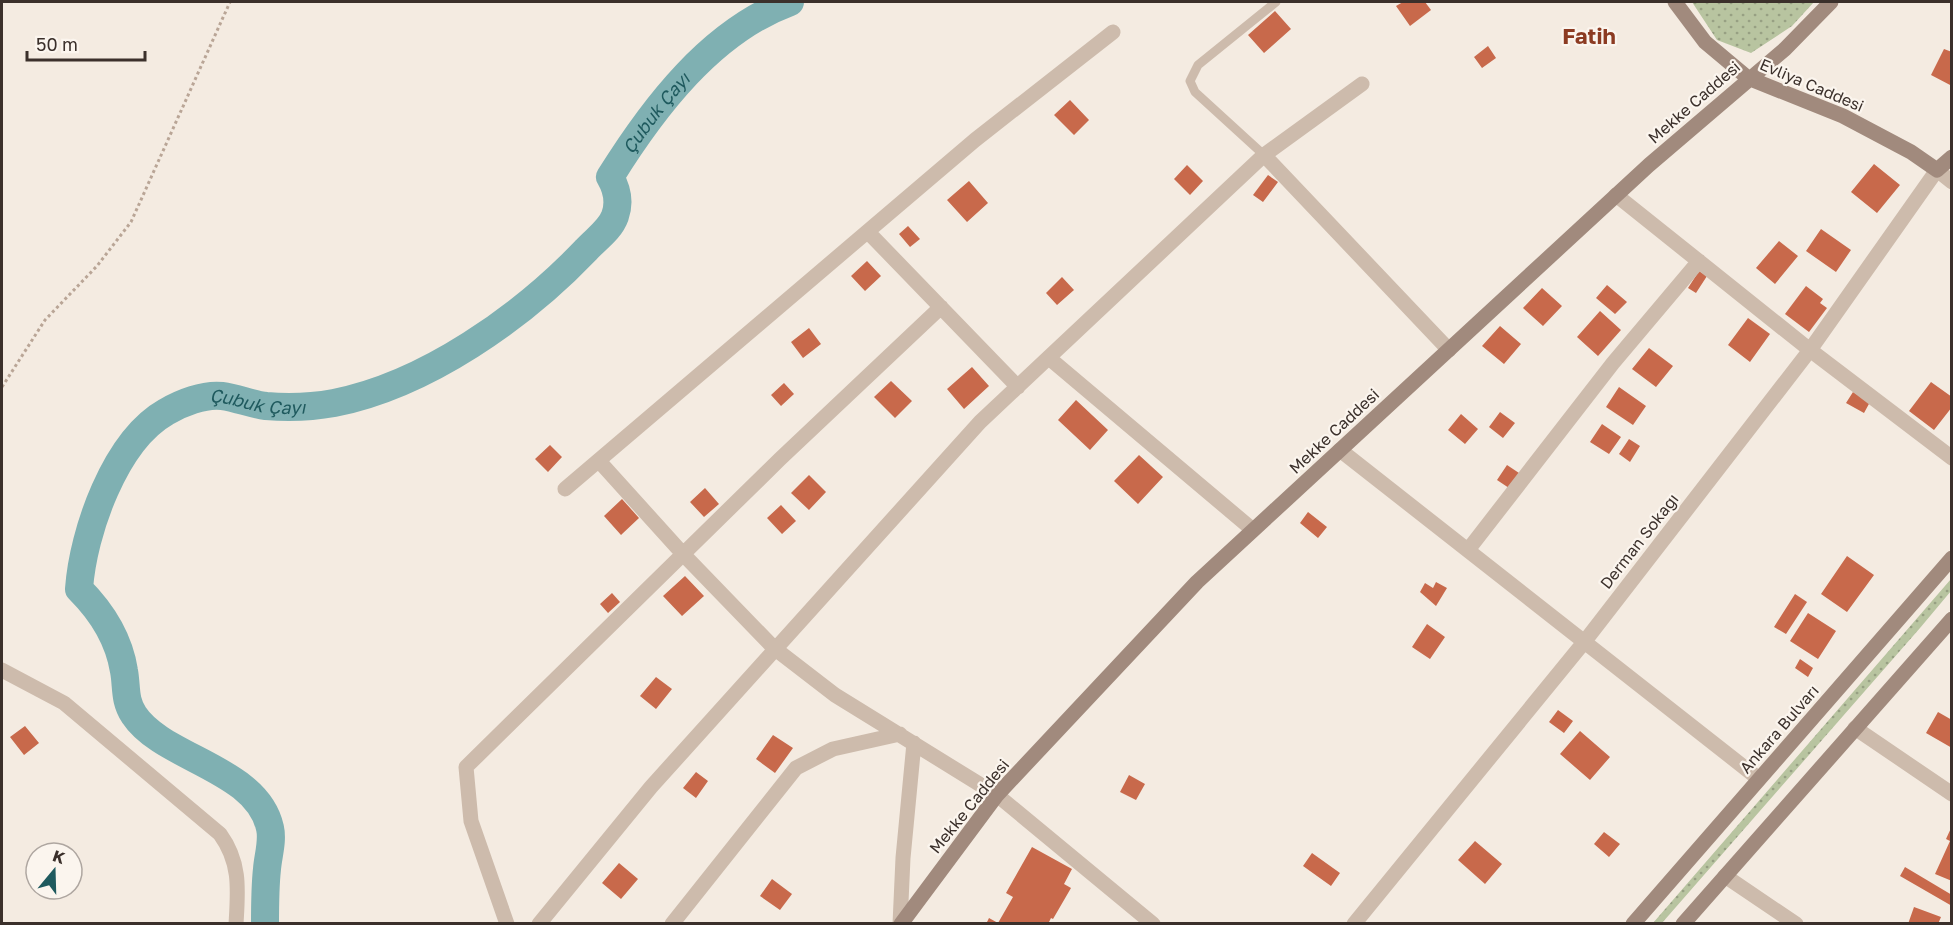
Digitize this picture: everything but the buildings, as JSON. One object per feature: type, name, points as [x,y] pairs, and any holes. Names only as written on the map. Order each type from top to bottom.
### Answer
[{"type":"street","name":"Evliya Caddesi","points":[[1675,2],[1706,42],[1748,78],[1844,116],[1911,152],[1937,170]]},
{"type":"street","name":"Mekke Caddesi","points":[[901,924],[997,795],[1197,582],[1617,195],[1748,78],[1785,49],[1831,2]]},
{"type":"street","points":[[565,489],[975,140],[1113,32]]},
{"type":"street","points":[[539,924],[651,787],[774,648],[981,422],[1264,155],[1362,84]]},
{"type":"street","points":[[1264,155],[1449,350]]},
{"type":"street","points":[[1952,157],[1937,170],[1952,182]]},
{"type":"street","name":"Derman Sokağı","points":[[1354,924],[1585,641],[1810,350],[1937,170]]},
{"type":"street","points":[[1617,195],[1810,350],[1952,458]]},
{"type":"street","points":[[868,232],[1018,387]]},
{"type":"street","points":[[1468,550],[1613,363],[1699,261]]},
{"type":"street","points":[[507,924],[471,821],[466,767],[683,554],[941,307]]},
{"type":"street","points":[[1049,358],[1253,530]]},
{"type":"street","points":[[1340,450],[1759,779]]},
{"type":"street","points":[[598,461],[683,554],[774,648],[835,695],[997,795],[1153,924]]},
{"type":"street","name":"Ankara Bulvarı","points":[[1633,924],[1952,558]]},
{"type":"street","points":[[1683,924],[1952,619]]},
{"type":"street","points":[[2,670],[64,703],[220,834],[231,852],[238,877],[236,924]]},
{"type":"street","points":[[1855,728],[1952,794]]},
{"type":"street","points":[[672,924],[796,768],[833,749],[900,735]]},
{"type":"street","points":[[901,924],[903,858],[914,743]]},
{"type":"street","points":[[1725,876],[1796,924]]},
{"type":"lane","points":[[1264,155],[1195,92],[1190,81],[1198,65],[1276,2]]},
{"type":"path","points":[[2,387],[45,320],[97,266],[131,222],[161,150],[230,2]]},
{"type":"green space","points":[[1692,2],[1814,2],[1792,26],[1751,53],[1717,40]]},
{"type":"green space","points":[[1951,579],[1951,591],[1920,628],[1662,923],[1653,923]]},
{"type":"waterway","name":"Çubuk Çayı","points":[[265,924],[266,883],[271,838],[270,828],[262,808],[247,791],[229,777],[166,743],[148,730],[134,715],[127,699],[122,659],[114,637],[95,607],[79,589],[87,541],[105,490],[117,466],[131,444],[148,426],[166,412],[186,402],[215,396],[275,407],[334,403],[369,394],[403,381],[470,345],[502,323],[561,275],[610,226],[617,211],[616,191],[610,177],[645,125],[686,74],[735,32],[761,15],[790,2]]},
{"type":"district","name":"Fatih","points":[[1589,35]]}]
